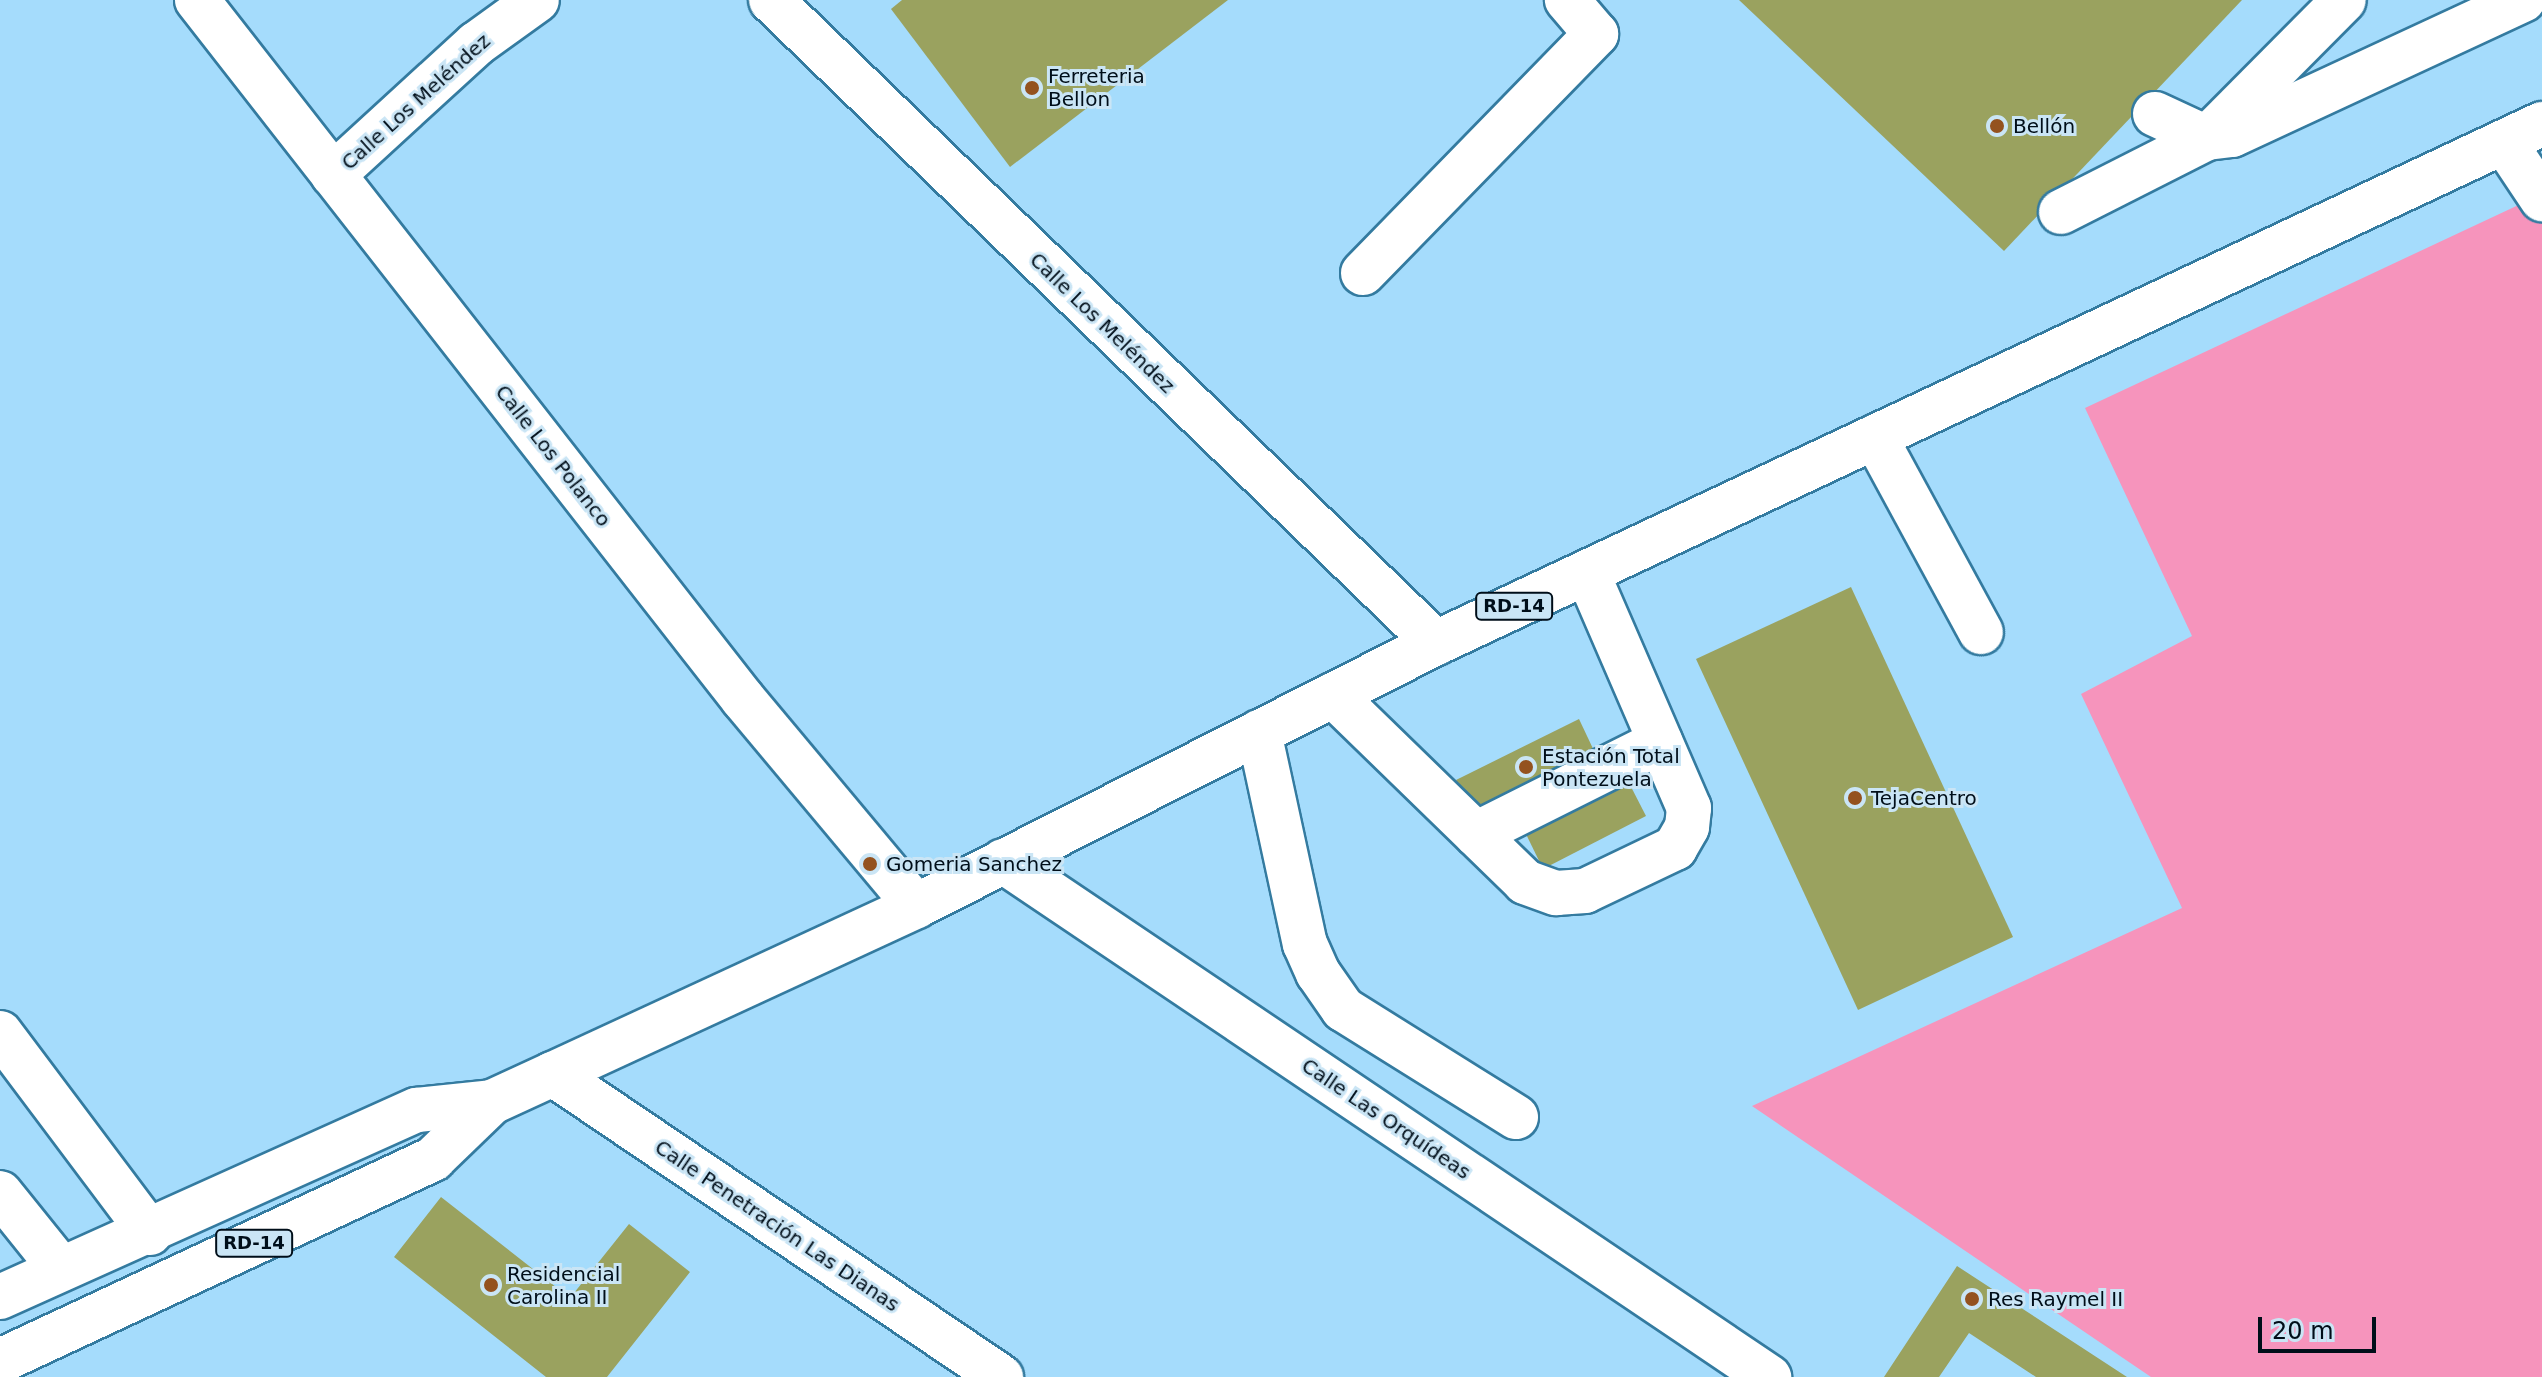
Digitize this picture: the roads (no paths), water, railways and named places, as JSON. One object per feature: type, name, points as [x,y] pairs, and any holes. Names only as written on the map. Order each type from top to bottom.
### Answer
[{"type":"street","name":"Calle Los Polanco","points":[[197,0],[743,699],[916,906]]},
{"type":"street","name":"Calle Los Meléndez","points":[[333,175],[476,44],[537,0]]},
{"type":"street","name":"Calle Los Meléndez","points":[[771,0],[1436,643]]},
{"type":"street","points":[[1363,273],[1596,34],[1567,0]]},
{"type":"street","points":[[2061,212],[2207,138],[2344,0]]},
{"type":"street","points":[[2155,114],[2207,138],[2232,135],[2523,0]]},
{"type":"street","name":"RD-14","points":[[0,1297],[150,1233],[417,1110],[492,1102],[553,1074],[916,906],[1436,643],[2523,133]]},
{"type":"street","points":[[2523,133],[2542,199]]},
{"type":"street","points":[[1875,437],[1981,632]]},
{"type":"street","points":[[1333,695],[1525,882],[1556,893],[1585,891],[1675,848],[1687,827],[1689,808],[1587,572]]},
{"type":"street","points":[[1259,732],[1305,944],[1318,973],[1343,1009],[1516,1117]]},
{"type":"street","points":[[1476,834],[1660,742]]},
{"type":"street","name":"Calle Las Orquídeas","points":[[1003,861],[1769,1377]]},
{"type":"street","points":[[0,1033],[150,1233]]},
{"type":"street","name":"Calle Penetración Las Dianas","points":[[553,1074],[1001,1377]]},
{"type":"street","name":"RD-14","points":[[0,1361],[433,1159],[492,1102]]},
{"type":"street","points":[[0,1193],[61,1269]]},
{"type":"place","name":"Ferreteria Bellon","points":[[1032,88]]},
{"type":"place","name":"Bellón","points":[[1997,126]]},
{"type":"place","name":"Estación Total Pontezuela","points":[[1526,767]]},
{"type":"place","name":"TejaCentro","points":[[1855,798]]},
{"type":"place","name":"Gomeria Sanchez","points":[[870,864]]},
{"type":"place","name":"Residencial Carolina II","points":[[491,1285]]},
{"type":"place","name":"Res Raymel II","points":[[1972,1299]]}]
